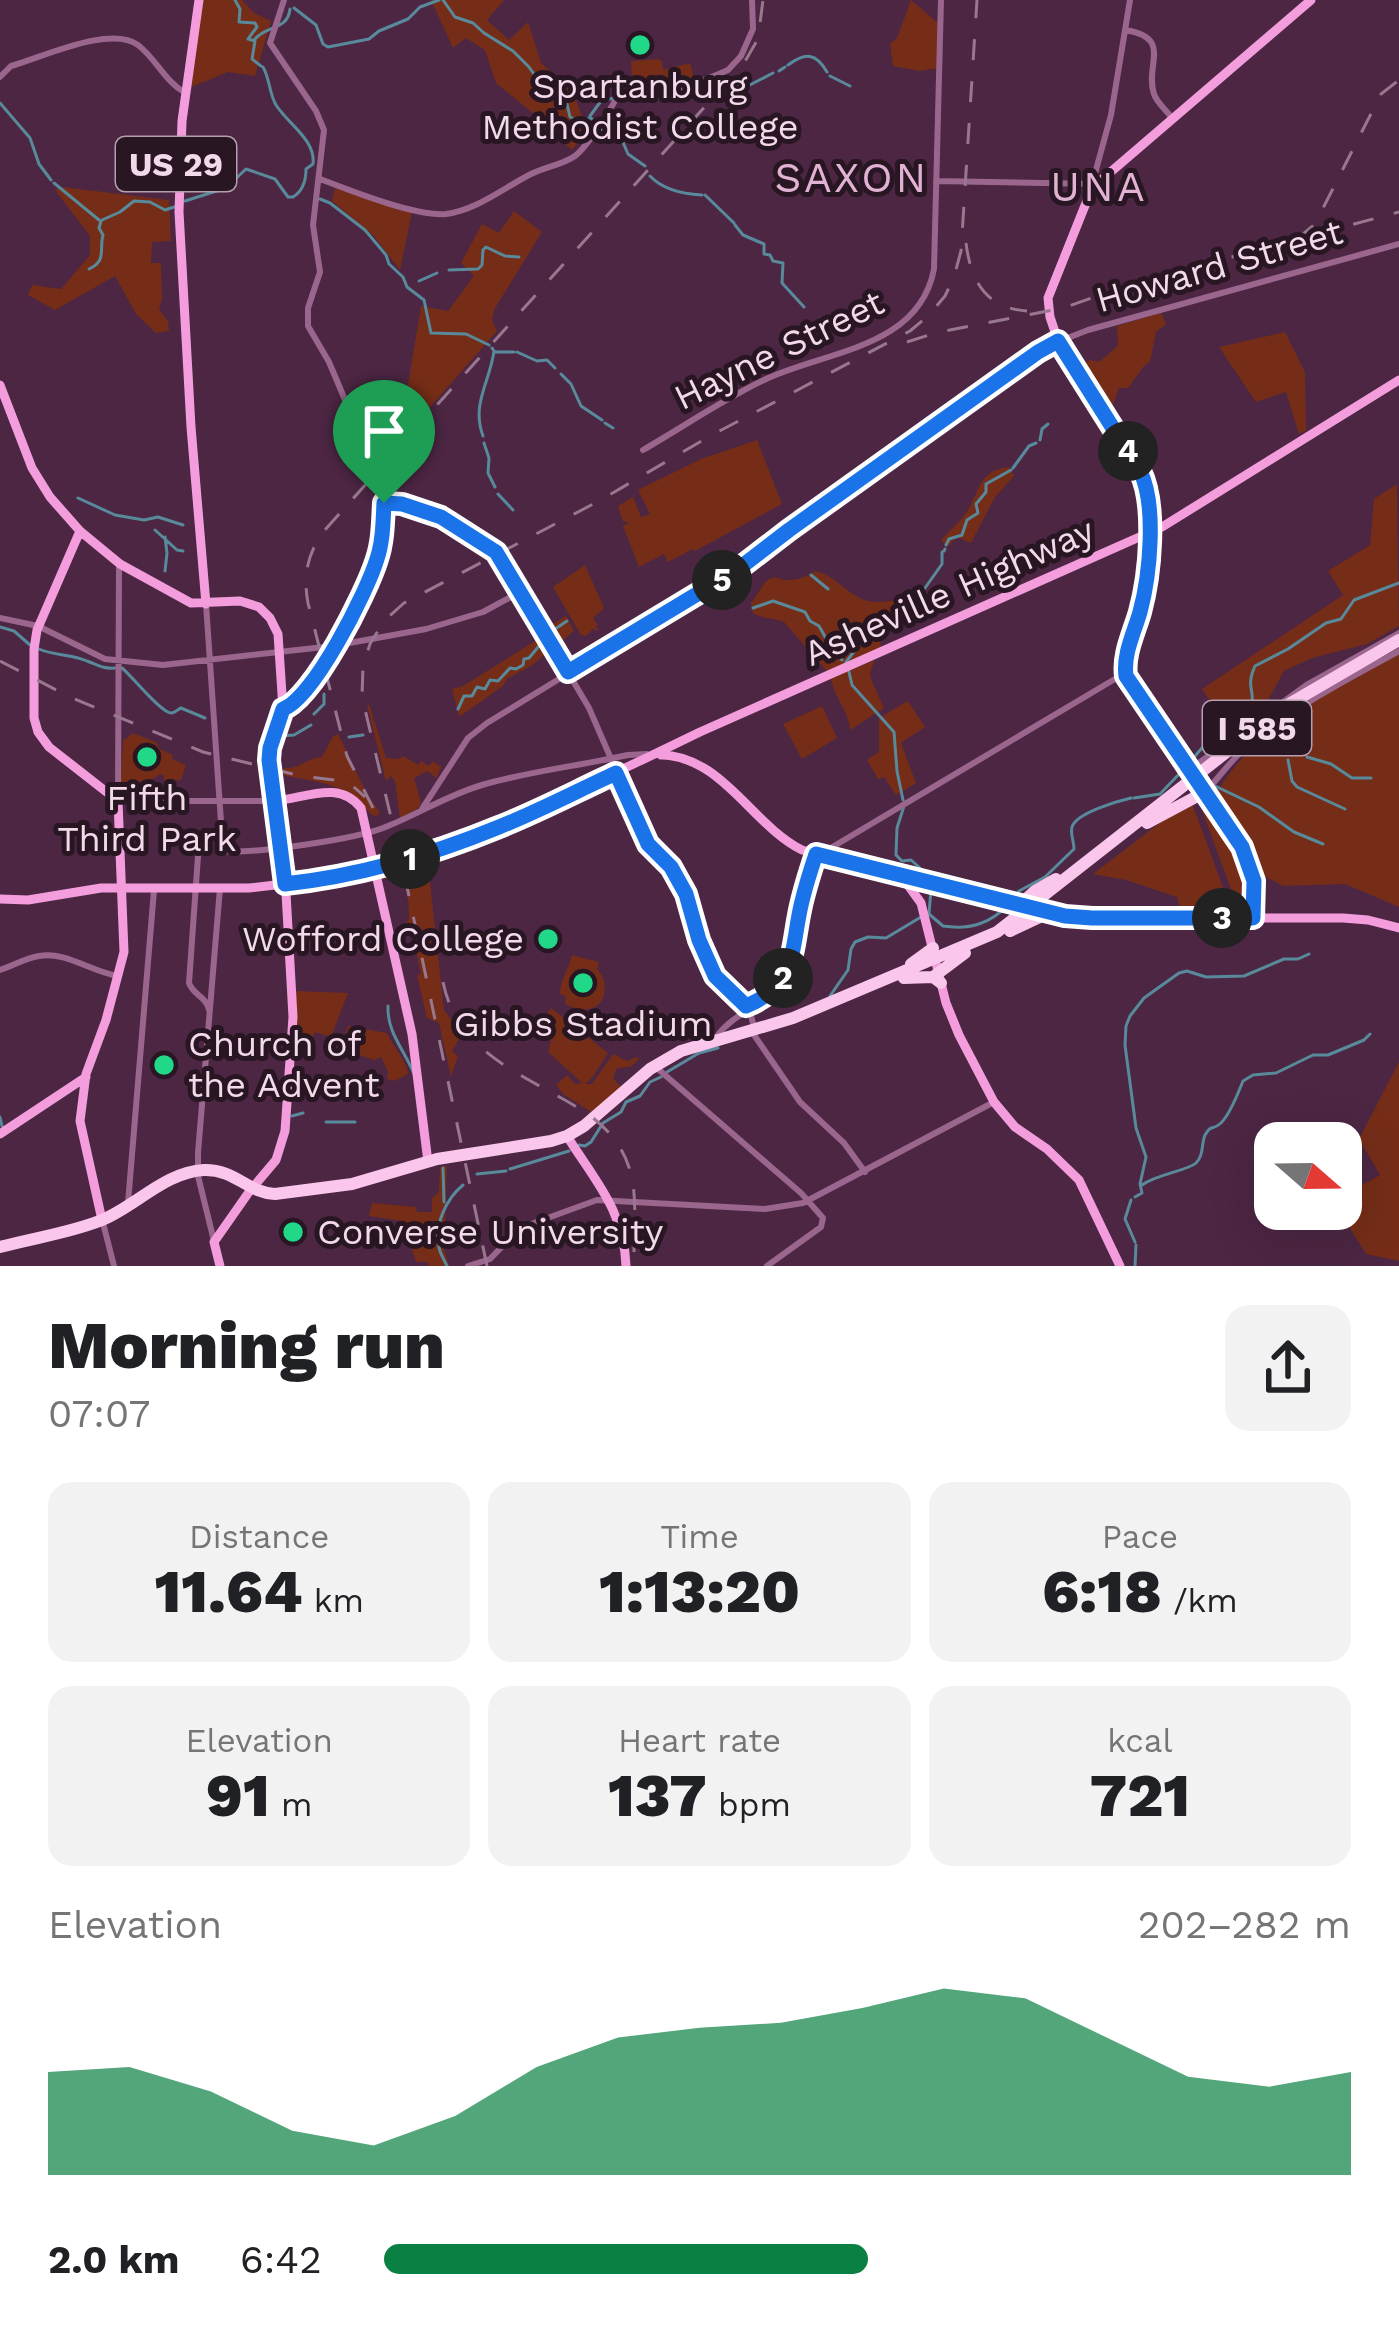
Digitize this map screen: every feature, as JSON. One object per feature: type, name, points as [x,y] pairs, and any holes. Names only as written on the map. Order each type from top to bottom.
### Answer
[{"type":"highway","name":"I 585","points":[[984,940],[1290,707],[1399,642]]},
{"type":"highway","points":[[1120,838],[1190,770]]},
{"type":"highway","points":[[1120,838],[1203,789]]},
{"type":"highway","name":"I 585","points":[[936,961],[1005,927],[1120,838]]},
{"type":"highway","points":[[984,940],[1028,909],[1043,886],[1088,861]]},
{"type":"highway","points":[[984,940],[1028,909]]},
{"type":"highway","points":[[568,1138],[650,1069],[682,1051],[791,1022],[885,982],[906,968],[936,961]]},
{"type":"highway","points":[[885,982],[910,977],[936,961]]},
{"type":"highway","points":[[0,1247],[102,1220],[198,1172],[226,1172],[263,1196],[276,1197],[361,1182],[428,1159],[568,1138],[592,1125],[658,1069],[708,1042]]},
{"type":"main road","name":"US 29","points":[[197,0],[182,92],[179,246],[206,604]]},
{"type":"main road","points":[[1253,918],[1254,881],[1248,860],[1125,673],[1147,579],[1147,488],[1058,341],[1048,295],[1092,186],[1311,0]]},
{"type":"main road","name":"Asheville Highway","points":[[0,898],[28,900],[94,889],[285,884],[375,868],[498,828],[700,732],[1149,534],[1399,380]]},
{"type":"main road","points":[[0,385],[43,486],[80,531],[119,563],[187,602],[240,601],[260,607],[275,626],[283,709],[270,751],[285,884],[293,1035],[281,1147],[214,1242],[220,1266]]},
{"type":"main road","points":[[80,531],[39,625],[34,711],[39,735],[53,751],[118,801],[125,945],[86,1077],[80,1127],[102,1220]]},
{"type":"main road","points":[[283,696],[295,703]]},
{"type":"main road","points":[[655,754],[673,755],[706,769],[799,848],[1028,909],[1065,916],[1361,919],[1399,928]]},
{"type":"main road","points":[[273,801],[330,791],[360,806],[410,1024],[428,1159]]},
{"type":"main road","points":[[901,877],[921,903],[954,1023],[994,1102],[1008,1121],[1051,1152],[1079,1180],[1120,1266]]},
{"type":"main road","points":[[936,961],[1028,909]]},
{"type":"main road","points":[[0,1134],[86,1077]]},
{"type":"main road","points":[[568,1138],[624,1234],[626,1266]]},
{"type":"street","points":[[283,709],[295,703],[328,658],[368,584],[380,548],[384,503],[383,461],[358,433],[307,321],[320,272],[314,228],[324,138],[322,123],[270,43],[284,0]]},
{"type":"street","points":[[320,179],[403,206],[442,214],[456,211],[577,154],[618,94],[663,96],[728,70],[739,59],[753,28],[752,0]]},
{"type":"street","name":"Hayne Street","points":[[643,450],[762,381],[877,339],[906,318],[925,296],[933,275],[941,0]]},
{"type":"street","points":[[936,181],[1092,186],[1109,124],[1130,0]]},
{"type":"street","points":[[1125,30],[1140,33],[1152,43],[1154,94],[1172,118]]},
{"type":"street","points":[[0,77],[9,67],[116,37],[138,45],[182,92]]},
{"type":"street","name":"Howard Street","points":[[422,808],[472,734],[737,570],[1058,341],[1399,244]]},
{"type":"street","points":[[384,503],[441,517],[494,550],[596,721],[648,844],[671,867],[686,894],[715,976],[747,1008],[754,1032],[800,1102],[849,1148],[865,1172]]},
{"type":"street","points":[[119,563],[118,801],[273,801]]},
{"type":"street","points":[[0,616],[39,625],[94,655],[163,665],[335,646],[445,624],[483,613],[520,592]]},
{"type":"street","points":[[206,604],[223,851],[368,832],[487,784],[632,754],[655,754]]},
{"type":"street","points":[[1190,770],[1296,692],[1399,642]]},
{"type":"street","points":[[1203,789],[1284,719],[1399,642]]},
{"type":"street","points":[[708,1042],[775,988],[793,958],[816,854],[1125,673]]},
{"type":"street","points":[[199,842],[189,980],[192,991],[206,1001]]},
{"type":"street","points":[[214,1242],[198,1172],[220,888]]},
{"type":"street","points":[[128,1204],[154,890]]},
{"type":"street","points":[[0,970],[52,955],[118,976]]},
{"type":"street","points":[[209,1019],[206,1001],[212,982]]},
{"type":"street","points":[[708,1042],[737,1010],[747,1008]]},
{"type":"street","points":[[658,1069],[823,1218],[821,1227],[767,1266]]},
{"type":"street","points":[[468,1266],[486,1262],[520,1228],[595,1201],[787,1208],[809,1201],[994,1102]]},
{"type":"street","points":[[102,1220],[114,1266]]},
{"type":"shaded area","points":[[202,0],[242,0],[271,21],[255,76],[228,72],[189,88]]},
{"type":"shaded area","points":[[431,0],[504,0],[487,20],[509,40],[528,22],[541,63],[573,91],[587,132],[572,150],[496,83],[485,50],[466,38],[453,48]]},
{"type":"shaded area","points":[[911,0],[939,24],[939,68],[918,71],[893,66],[890,44],[897,38]]},
{"type":"shaded area","points":[[658,59],[663,70],[690,63],[695,81],[668,87],[663,73],[664,91],[640,90],[632,79],[631,61]]},
{"type":"shaded area","points":[[62,187],[169,200],[171,241],[152,242],[151,263],[161,263],[159,309],[169,331],[156,333],[136,314],[115,276],[55,310],[28,295],[32,285],[61,289],[90,255],[90,236],[55,190]]},
{"type":"shaded area","points":[[335,188],[412,212],[400,270],[373,235],[332,201]]},
{"type":"shaded area","points":[[514,211],[542,232],[494,310],[497,331],[403,438],[421,306],[448,311],[474,276],[461,263],[482,224],[499,233]]},
{"type":"shaded area","points":[[1161,313],[1166,324],[1156,332],[1150,362],[1128,388],[1119,388],[1109,416],[1078,366],[1090,360],[1099,362],[1118,346],[1117,326]]},
{"type":"shaded area","points":[[1285,332],[1305,372],[1306,430],[1299,434],[1286,392],[1256,402],[1219,347]]},
{"type":"shaded area","points":[[757,440],[782,504],[695,551],[668,562],[664,554],[639,567],[623,526],[629,523],[623,521],[618,506],[633,497],[641,517],[650,514],[638,490],[701,459]]},
{"type":"shaded area","points":[[1009,467],[1014,476],[995,497],[971,543],[957,537],[947,547],[941,540],[963,517],[984,479]]},
{"type":"shaded area","points":[[1397,484],[1399,626],[1367,644],[1312,658],[1284,671],[1261,713],[1234,735],[1202,689],[1343,595],[1328,571],[1370,545],[1374,499]]},
{"type":"shaded area","points":[[585,565],[604,608],[593,618],[595,628],[600,629],[586,636],[553,587]]},
{"type":"shaded area","points":[[815,571],[873,602],[909,602],[911,611],[885,630],[881,648],[827,671],[784,622],[753,613],[751,603],[774,577],[795,579]]},
{"type":"shaded area","points":[[566,616],[574,631],[459,717],[452,689],[543,636],[541,631]]},
{"type":"shaded area","points":[[1399,651],[1399,907],[1345,884],[1283,886],[1260,874],[1216,794],[1252,748],[1297,710]]},
{"type":"shaded area","points":[[875,660],[871,679],[884,708],[850,730],[831,678]]},
{"type":"shaded area","points":[[908,701],[925,727],[901,743],[916,783],[896,795],[884,777],[878,779],[867,760],[879,752],[879,718]]},
{"type":"shaded area","points":[[369,704],[386,758],[403,756],[418,765],[421,761],[429,766],[433,761],[441,767],[437,778],[427,771],[414,778],[421,803],[400,818],[395,781],[391,776],[386,781]]},
{"type":"shaded area","points":[[822,706],[837,738],[802,759],[783,724]]},
{"type":"shaded area","name":"Fifth Third Park","points":[[133,733],[156,742],[172,759],[186,765],[181,780],[164,781],[161,774],[146,783],[132,780],[129,799],[123,799],[123,741]]},
{"type":"shaded area","points":[[338,734],[380,813],[376,816],[341,790],[282,775],[284,768],[322,757]]},
{"type":"shaded area","points":[[1206,798],[1250,874],[1250,911],[1239,911],[1198,799]]},
{"type":"shaded area","points":[[1192,803],[1232,912],[1181,911],[1177,897],[1093,874],[1165,819]]},
{"type":"shaded area","points":[[419,865],[430,883],[444,1010],[462,1034],[452,1051],[458,1056],[451,1077],[439,1023],[427,1018],[412,931],[398,933],[409,919],[407,868]]},
{"type":"shaded area","name":"Gibbs Stadium","points":[[572,955],[599,962],[597,969],[604,981],[602,1000],[584,1012],[565,1004],[566,996],[560,994]]},
{"type":"shaded area","points":[[296,991],[348,993],[331,1037],[315,1032],[306,1051],[295,1046]]},
{"type":"shaded area","points":[[551,1008],[608,1053],[585,1084],[592,1084],[613,1054],[627,1061],[639,1059],[630,1067],[617,1068],[613,1078],[621,1087],[593,1113],[556,1085],[567,1075],[575,1084],[582,1083],[548,1052],[551,1041],[537,1027]]},
{"type":"shaded area","points":[[348,1026],[387,1033],[408,1074],[395,1081],[387,1079],[381,1057],[374,1060],[340,1048]]},
{"type":"shaded area","points":[[1399,1062],[1399,1261],[1366,1254],[1351,1230],[1362,1230],[1362,1185],[1380,1175],[1362,1144],[1362,1133]]},
{"type":"shaded area","points":[[447,1166],[444,1248],[449,1266],[429,1266],[416,1262],[402,1221],[369,1216],[372,1203],[432,1212],[440,1167]]},
{"type":"waterway","points":[[235,0],[239,22],[257,27],[248,39],[255,41],[252,59],[261,66]]},
{"type":"waterway","points":[[294,8],[316,25],[328,47],[369,39],[439,0]]},
{"type":"waterway","points":[[443,0],[455,17],[473,23],[513,51],[548,94],[567,104],[570,117],[591,118],[596,124]]},
{"type":"waterway","points":[[255,39],[285,21],[290,9]]},
{"type":"waterway","points":[[788,65],[810,57],[827,72]]},
{"type":"waterway","points":[[185,201],[226,188],[246,169],[275,179],[288,197],[302,188],[313,155],[276,105],[263,67]]},
{"type":"waterway","points":[[779,71],[785,67]]},
{"type":"waterway","points":[[733,85],[746,87],[773,73]]},
{"type":"waterway","points":[[830,76],[850,86]]},
{"type":"waterway","points":[[671,97],[724,81]]},
{"type":"waterway","points":[[590,116],[601,101],[614,98]]},
{"type":"waterway","points":[[0,103],[30,138],[51,180]]},
{"type":"waterway","points":[[599,128],[622,140],[628,154],[645,166]]},
{"type":"waterway","points":[[650,176],[674,190],[702,195]]},
{"type":"waterway","points":[[54,183],[99,220]]},
{"type":"waterway","points":[[705,195],[734,223]]},
{"type":"waterway","points":[[320,199],[365,230],[407,287],[424,300],[431,333],[466,334],[489,345]]},
{"type":"waterway","points":[[102,220],[134,201],[165,210],[174,207]]},
{"type":"waterway","points":[[89,269],[100,259],[101,221]]},
{"type":"waterway","points":[[735,225],[743,235],[764,244],[764,254],[783,263],[782,283],[804,307]]},
{"type":"waterway","points":[[449,270],[478,269],[486,247],[519,257]]},
{"type":"waterway","points":[[419,281],[437,273]]},
{"type":"waterway","points":[[483,436],[480,403],[492,348]]},
{"type":"waterway","points":[[496,352],[514,352]]},
{"type":"waterway","points":[[517,352],[547,360],[555,368]]},
{"type":"waterway","points":[[561,374],[581,406],[602,420]]},
{"type":"waterway","points":[[605,423],[613,428]]},
{"type":"waterway","points":[[1040,440],[1048,424]]},
{"type":"waterway","points":[[484,443],[495,487]]},
{"type":"waterway","points":[[1013,468],[1036,443]]},
{"type":"waterway","points":[[946,545],[962,535],[967,520],[978,513],[976,504],[986,484],[1011,470]]},
{"type":"waterway","points":[[498,494],[513,510]]},
{"type":"waterway","points":[[78,498],[115,515],[144,520],[158,517],[183,525]]},
{"type":"waterway","points":[[155,530],[183,551]]},
{"type":"waterway","points":[[165,537],[165,571]]},
{"type":"waterway","points":[[913,605],[942,564],[942,552]]},
{"type":"waterway","points":[[811,575],[828,589]]},
{"type":"waterway","points":[[1190,763],[1207,743],[1246,716],[1252,703],[1255,666],[1326,623],[1341,619],[1354,600],[1399,583]]},
{"type":"waterway","points":[[753,608],[773,601],[805,612],[832,649]]},
{"type":"waterway","points":[[549,633],[567,621]]},
{"type":"waterway","points":[[0,627],[14,631],[30,645]]},
{"type":"waterway","points":[[846,662],[870,631]]},
{"type":"waterway","points":[[458,709],[464,696],[472,696],[477,687],[485,689],[490,680],[498,681],[510,668],[523,665],[544,640]]},
{"type":"waterway","points":[[39,649],[115,668]]},
{"type":"waterway","points":[[835,651],[842,660]]},
{"type":"waterway","points":[[122,668],[166,711],[181,708],[205,718]]},
{"type":"waterway","points":[[849,672],[852,685],[894,732],[903,800]]},
{"type":"waterway","points":[[314,714],[324,704],[324,694]]},
{"type":"waterway","points":[[280,736],[294,735],[311,725]]},
{"type":"waterway","points":[[349,737],[363,735]]},
{"type":"waterway","points":[[1307,757],[1331,764],[1352,778],[1371,778]]},
{"type":"waterway","points":[[1288,760],[1297,787],[1345,809]]},
{"type":"waterway","points":[[1134,798],[1160,794],[1182,771]]},
{"type":"waterway","points":[[1215,786],[1323,844]]},
{"type":"waterway","points":[[1012,900],[1074,849],[1075,822],[1098,808],[1131,798]]},
{"type":"waterway","points":[[904,806],[896,855],[920,868]]},
{"type":"waterway","points":[[929,914],[931,889]]},
{"type":"waterway","points":[[929,914],[943,926],[971,926],[987,921],[1009,904]]},
{"type":"waterway","points":[[830,996],[848,970],[855,942],[886,938],[921,917]]},
{"type":"waterway","points":[[1135,1197],[1142,1193],[1146,1157],[1136,1128],[1125,1045],[1130,1016],[1144,998],[1179,973],[1244,976],[1309,954]]},
{"type":"waterway","points":[[388,1006],[393,1033],[414,1074]]},
{"type":"waterway","points":[[1142,1185],[1196,1163],[1205,1135],[1225,1119],[1243,1081],[1276,1073],[1313,1055],[1328,1055],[1370,1034]]},
{"type":"waterway","points":[[667,1072],[718,1048]]},
{"type":"waterway","points":[[579,1145],[591,1142],[603,1123],[661,1077]]},
{"type":"waterway","points":[[292,1116],[303,1113]]},
{"type":"waterway","points":[[0,1117],[2,1126]]},
{"type":"waterway","points":[[326,1122],[355,1122]]},
{"type":"waterway","points":[[510,1169],[569,1151]]},
{"type":"waterway","points":[[443,1168],[444,1202]]},
{"type":"waterway","points":[[477,1174],[506,1171]]},
{"type":"waterway","points":[[447,1266],[439,1247],[440,1221],[463,1185]]},
{"type":"waterway","points":[[1131,1200],[1125,1219],[1135,1242]]},
{"type":"waterway","points":[[1135,1266],[1136,1245]]},
{"type":"railway","points":[[373,808],[347,756],[308,603],[306,575],[313,549],[323,532],[744,63],[758,39],[763,0]]},
{"type":"railway","points":[[487,1266],[362,697],[363,666],[370,644],[384,621],[404,603],[910,331],[929,315],[945,296],[961,251],[977,0]]},
{"type":"railway","points":[[1297,239],[1315,224],[1381,94],[1399,80]]},
{"type":"railway","points":[[907,342],[1063,308],[1135,283],[1399,212]]},
{"type":"railway","points":[[966,243],[983,290],[1001,305],[1027,311]]},
{"type":"railway","points":[[0,661],[70,697],[203,752],[342,781],[365,797]]},
{"type":"railway","points":[[443,982],[451,1008],[480,1047],[588,1114],[620,1147],[633,1183],[634,1266]]},
{"type":"place","name":"Spartanburg Methodist College","points":[[640,45]]},
{"type":"place","name":"Fifth Third Park","points":[[147,757]]},
{"type":"place","name":"Wofford College","points":[[548,939]]},
{"type":"place","name":"Gibbs Stadium","points":[[583,983]]},
{"type":"place","name":"Church of the Advent","points":[[164,1065]]},
{"type":"place","name":"Converse University","points":[[293,1232]]},
{"type":"district","name":"SAXON","points":[[852,177]]},
{"type":"district","name":"UNA","points":[[1099,186]]},
{"type":"route","points":[[1058,341],[1147,488],[1149,565],[1125,662],[1126,676],[1242,847],[1254,881],[1253,918],[1065,916],[816,854],[793,958],[775,988],[746,1006],[715,976],[686,894],[671,867],[648,844],[616,773],[498,828],[416,857],[285,884],[270,748],[283,709],[297,701],[324,663],[368,584],[380,548],[384,503],[441,517],[496,552],[568,672],[737,570],[1058,341]]}]
